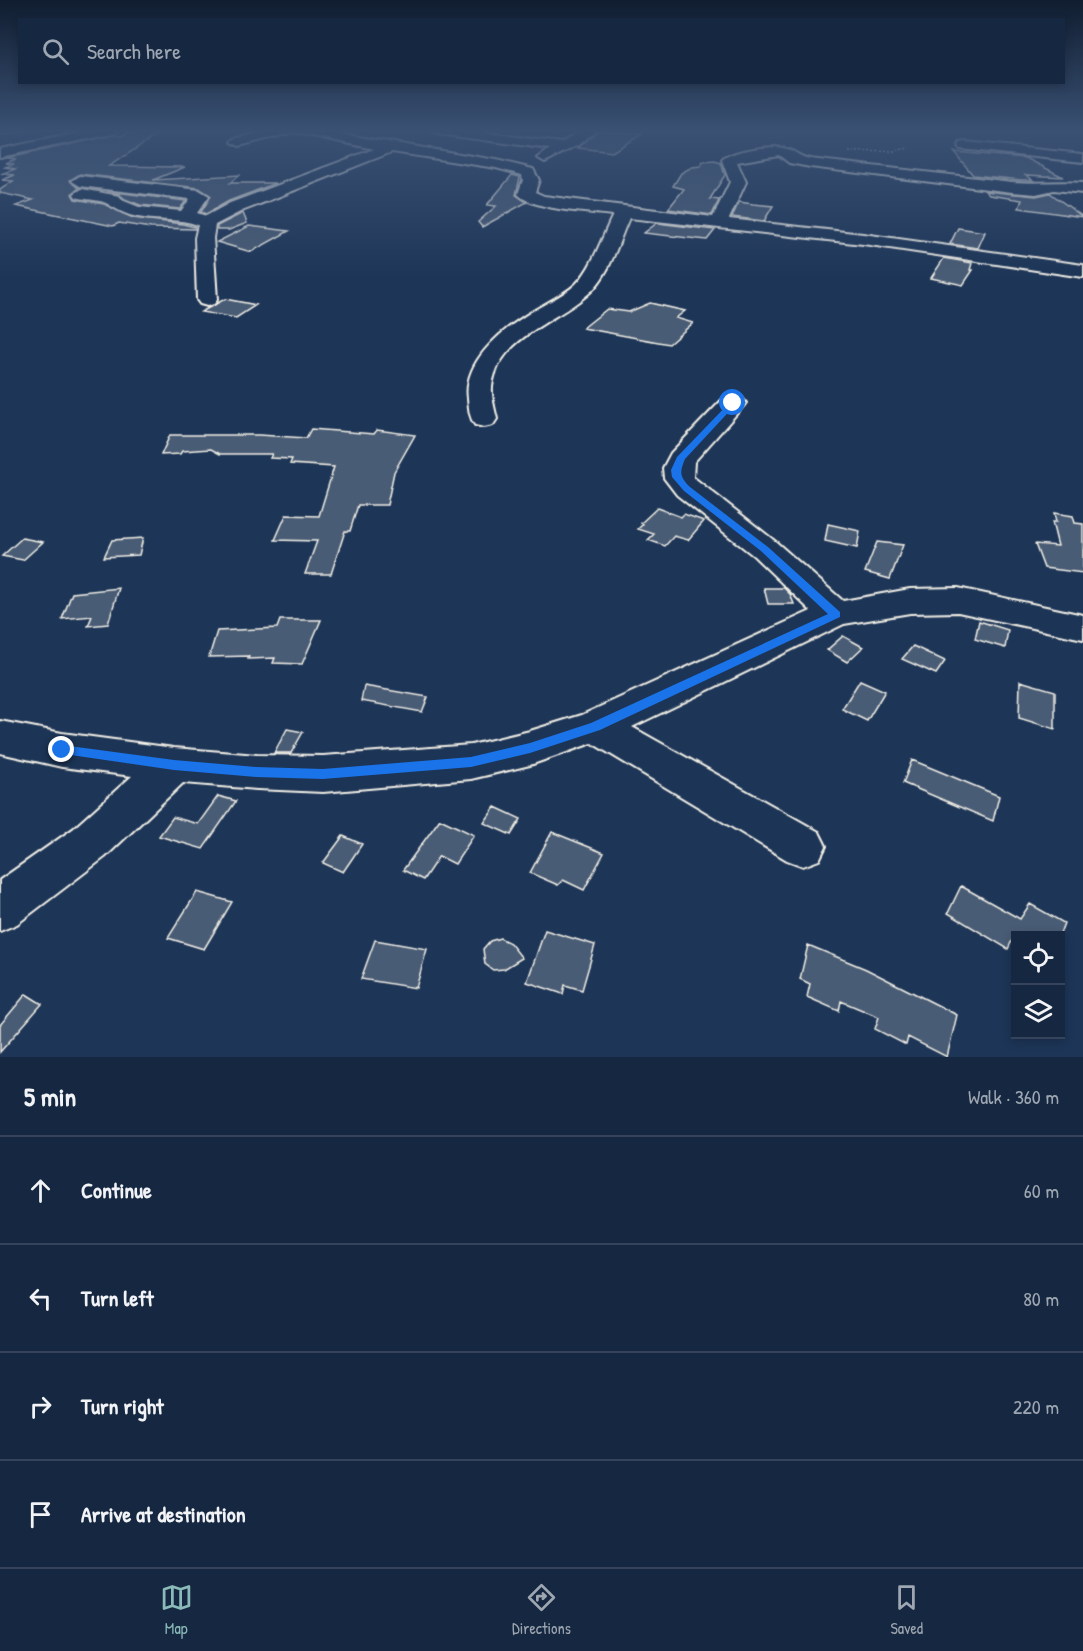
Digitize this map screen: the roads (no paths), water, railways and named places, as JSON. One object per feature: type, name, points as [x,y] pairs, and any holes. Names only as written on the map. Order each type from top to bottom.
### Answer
[{"type":"street","points":[[207,300],[204,238],[207,223],[236,207],[308,179]]},
{"type":"street","points":[[531,179],[526,191],[530,197],[718,224],[863,239],[1083,271]]},
{"type":"street","points":[[718,224],[738,182],[737,179]]},
{"type":"street","points":[[947,179],[1033,189],[1054,185],[1083,188]]},
{"type":"street","points":[[190,216],[189,210],[201,196],[199,195],[76,186],[112,199],[118,206],[137,212],[190,216],[207,223]]},
{"type":"street","points":[[484,419],[479,388],[488,363],[507,340],[533,320],[581,290],[593,277],[623,212]]},
{"type":"street","points":[[733,403],[681,459],[675,470],[676,477],[687,489],[765,549],[836,614]]},
{"type":"street","points":[[0,738],[62,750],[174,765],[256,772],[323,774],[471,762],[530,748],[596,726],[836,614],[910,601],[958,600],[1083,627]]},
{"type":"street","points":[[596,726],[803,846]]},
{"type":"street","points":[[0,908],[89,843],[174,765]]}]
